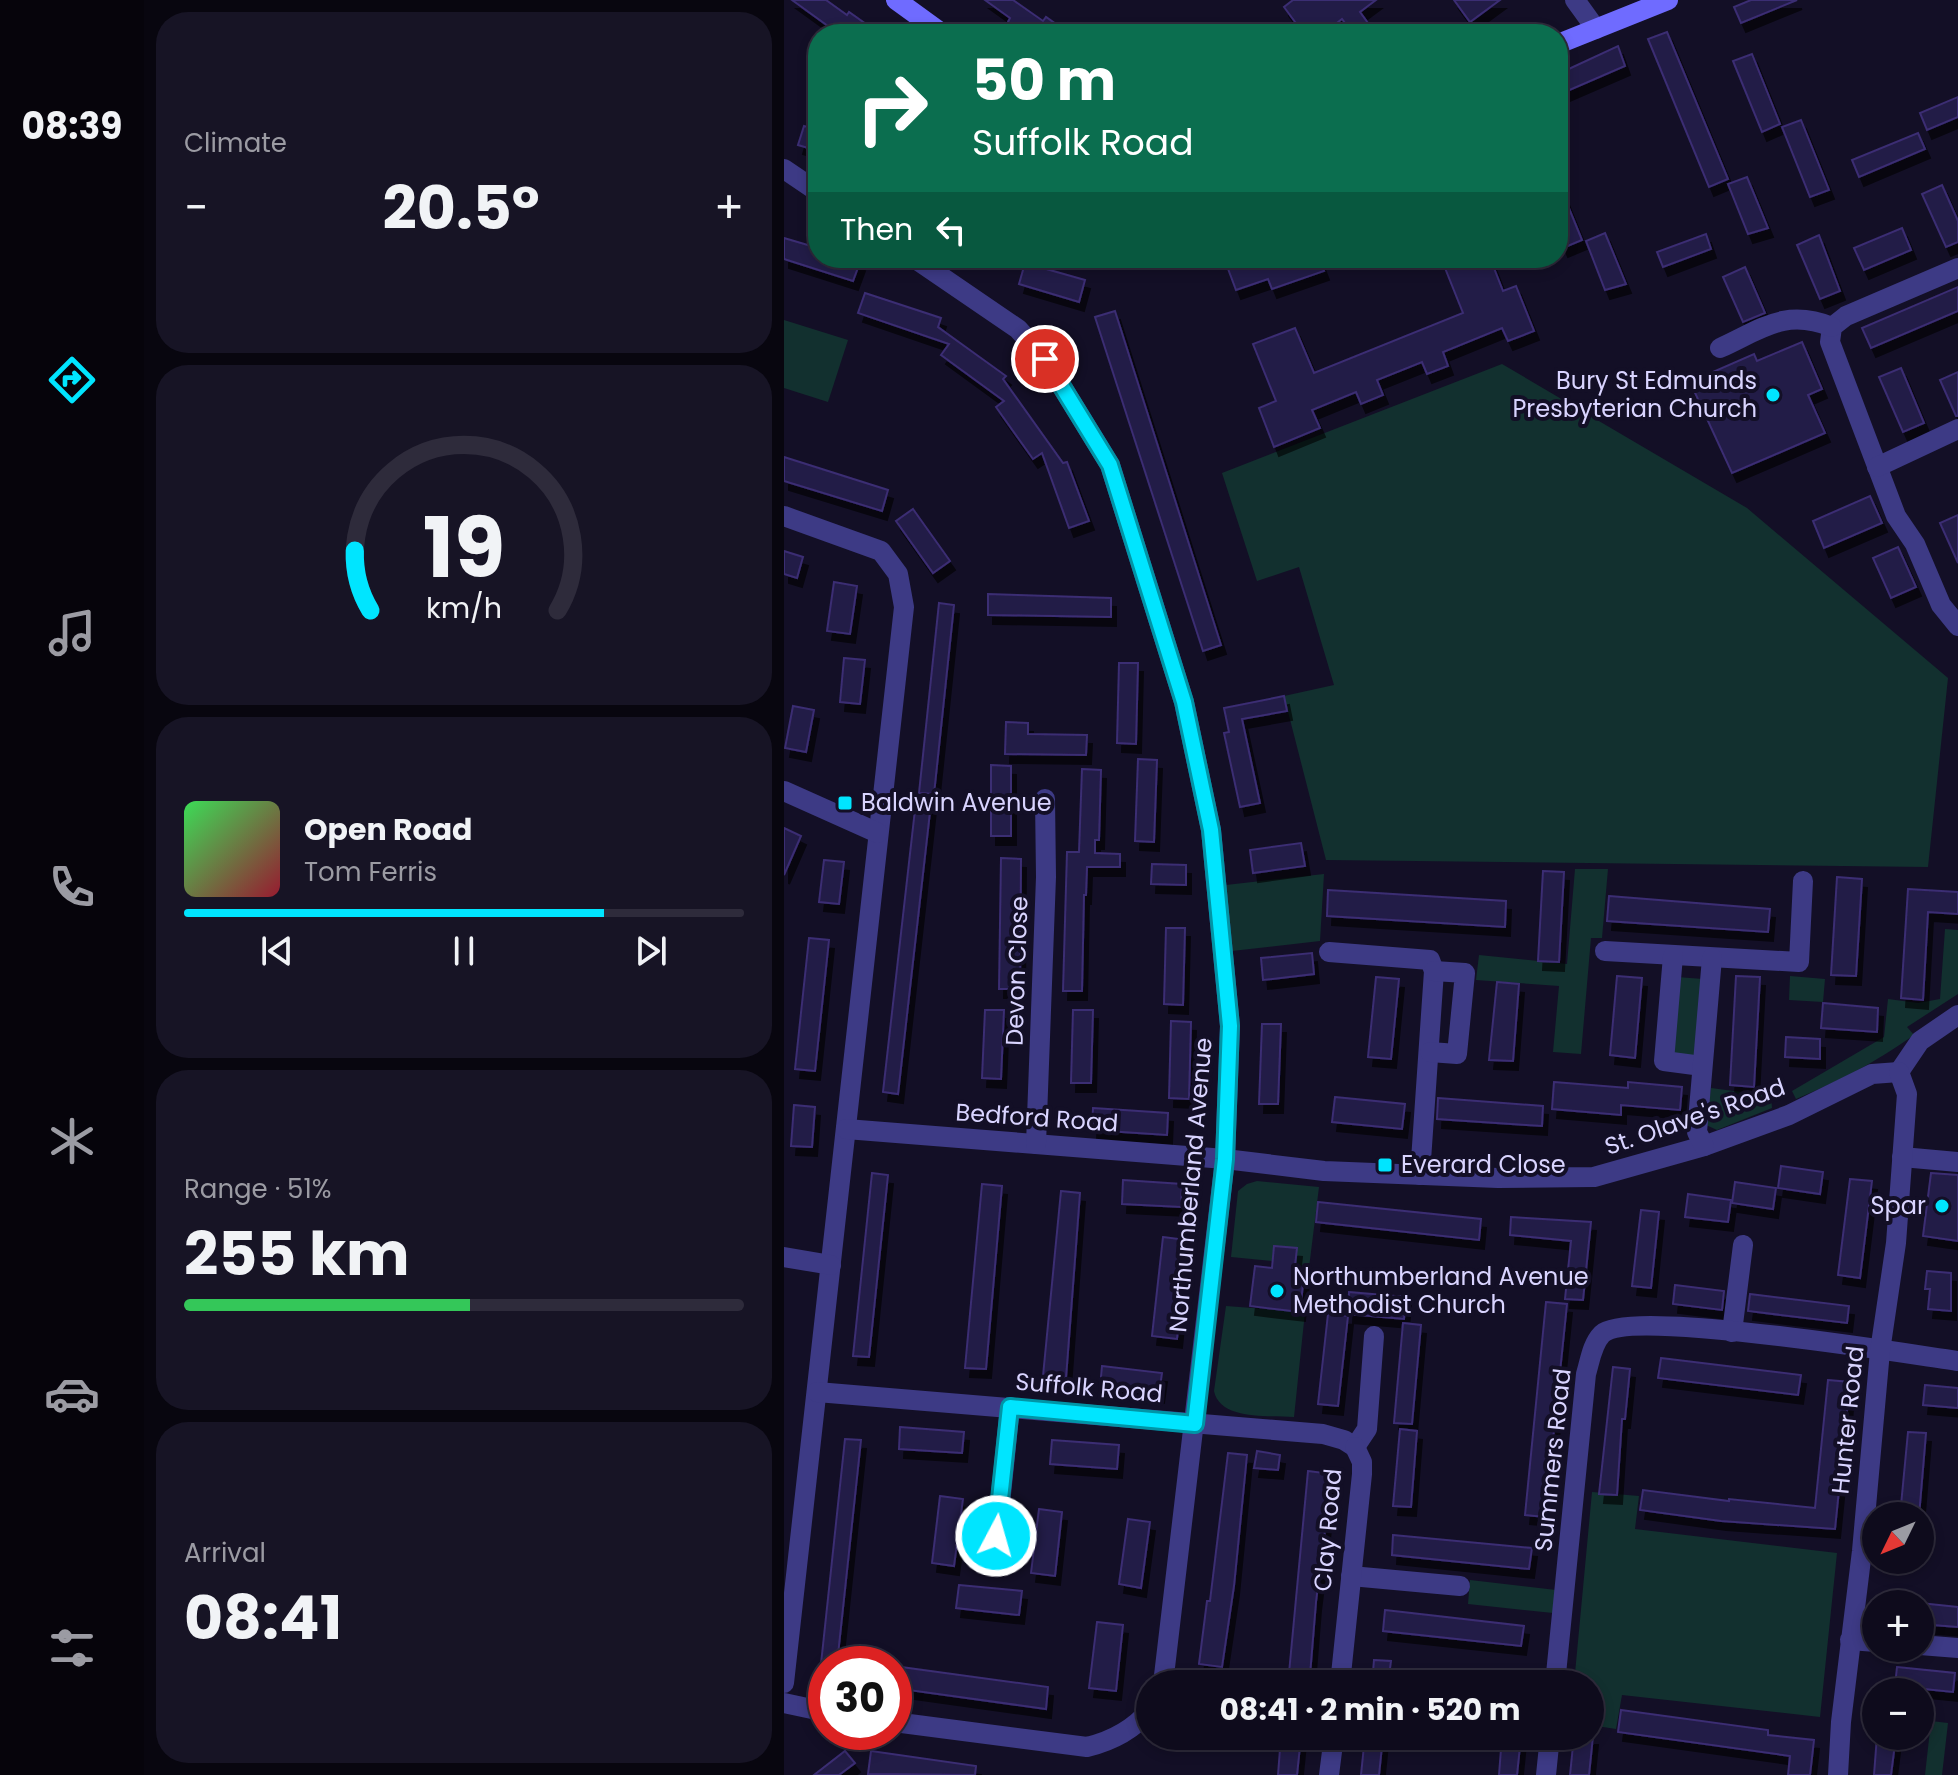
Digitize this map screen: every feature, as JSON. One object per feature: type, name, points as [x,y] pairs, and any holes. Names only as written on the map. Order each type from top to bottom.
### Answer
[{"type":"street","points":[[896,0],[929,24]]},
{"type":"street","points":[[1575,0],[1596,29]]},
{"type":"street","points":[[1568,40],[1668,0]]},
{"type":"street","points":[[784,169],[808,185]]},
{"type":"street","name":"Northumberland Avenue","points":[[929,268],[1018,329],[1045,359],[1110,465],[1184,702],[1211,830],[1230,1026],[1225,1159],[1165,1670]]},
{"type":"street","points":[[1958,268],[1846,316],[1832,327],[1830,342],[1896,516],[1915,544],[1941,605],[1958,626]]},
{"type":"street","points":[[1720,348],[1795,317],[1813,319],[1832,327]]},
{"type":"street","points":[[1877,467],[1958,429]]},
{"type":"street","points":[[784,516],[881,551],[898,574],[904,607],[784,1683]]},
{"type":"street","points":[[784,791],[878,833]]},
{"type":"street","name":"Devon Close","points":[[1036,1144],[1046,877],[1045,799]]},
{"type":"street","points":[[1605,951],[1799,962],[1803,881]]},
{"type":"street","points":[[1329,952],[1430,960],[1434,971],[1420,1175]]},
{"type":"street","points":[[1673,956],[1664,1061],[1702,1066]]},
{"type":"street","points":[[1704,1146],[1697,1132],[1712,958]]},
{"type":"street","points":[[1430,1052],[1457,1054],[1465,973],[1434,971]]},
{"type":"street","points":[[1899,1072],[1920,1041],[1958,1015]]},
{"type":"street","name":"St. Olave's Road","points":[[1225,1159],[1324,1171],[1594,1177],[1704,1146],[1789,1115],[1872,1074],[1899,1072]]},
{"type":"street","name":"Hunter Road","points":[[1838,1775],[1880,1351],[1896,1243],[1907,1094],[1899,1072]]},
{"type":"street","name":"Bedford Road","points":[[846,1129],[1225,1159]]},
{"type":"street","points":[[1902,1157],[1958,1162]]},
{"type":"street","points":[[1732,1332],[1743,1245]]},
{"type":"street","points":[[784,1257],[831,1265]]},
{"type":"street","name":"Summers Road","points":[[1556,1670],[1586,1374],[1594,1347],[1603,1333],[1619,1327],[1652,1326],[1732,1332],[1958,1361]]},
{"type":"street","name":"Clay Road","points":[[1341,1670],[1362,1474],[1362,1462],[1355,1447],[1367,1429],[1374,1336]]},
{"type":"street","name":"Suffolk Road","points":[[817,1392],[1323,1434],[1355,1447]]},
{"type":"street","points":[[994,1562],[1010,1407]]},
{"type":"street","points":[[1351,1576],[1460,1586]]},
{"type":"street","points":[[1850,1640],[1862,1641]]},
{"type":"street","points":[[1934,1646],[1958,1648]]},
{"type":"street","points":[[784,1703],[808,1708]]},
{"type":"street","points":[[912,1724],[1087,1747],[1108,1742],[1136,1723]]},
{"type":"street","points":[[1329,1775],[1332,1750]]},
{"type":"street","points":[[1546,1775],[1549,1750]]},
{"type":"green space","points":[[784,320],[848,340],[828,402],[784,388]]},
{"type":"green space","points":[[1502,364],[1747,508],[1948,678],[1928,867],[1326,860],[1284,696],[1334,685],[1299,567],[1257,581],[1222,473]]},
{"type":"green space","points":[[1575,869],[1608,869],[1602,938],[1591,938],[1581,1054],[1553,1052],[1559,986],[1476,980],[1479,955],[1567,964]]},
{"type":"green space","points":[[1324,874],[1320,941],[1232,951],[1226,885]]},
{"type":"green space","points":[[1945,929],[1958,930],[1958,994],[1907,1027],[1914,1035],[1899,1045],[1856,1071],[1796,1099],[1792,1091],[1884,1037],[1888,999],[1918,1003],[1940,999]]},
{"type":"green space","points":[[1790,976],[1825,979],[1823,1002],[1789,1000]]},
{"type":"green space","points":[[1677,977],[1703,979],[1697,1059],[1671,1057]]},
{"type":"green space","points":[[1711,1088],[1771,1096],[1772,1108],[1717,1130],[1706,1125]]},
{"type":"green space","points":[[1257,1181],[1319,1187],[1308,1276],[1294,1274],[1296,1248],[1274,1246],[1272,1261],[1231,1257],[1238,1191]]},
{"type":"green space","points":[[1226,1306],[1305,1312],[1294,1417],[1236,1412],[1218,1401],[1214,1391]]},
{"type":"green space","points":[[1592,1492],[1639,1496],[1635,1529],[1837,1553],[1820,1717],[1622,1695],[1616,1729],[1604,1727],[1604,1670],[1575,1670]]},
{"type":"green space","points":[[1470,1580],[1556,1590],[1553,1613],[1468,1604]]},
{"type":"green space","points":[[1934,1721],[1948,1723],[1942,1775],[1925,1775],[1928,1750],[1934,1750]]},
{"type":"building","points":[[792,0],[826,0],[866,24],[825,24]]},
{"type":"building","points":[[985,0],[1013,0],[1043,21],[1046,17],[1056,24],[1011,24],[1008,22],[1010,18]]},
{"type":"building","points":[[1293,0],[1376,0],[1360,12],[1369,24],[1346,24],[1342,19],[1336,24],[1297,24],[1284,7]]},
{"type":"building","points":[[1454,0],[1500,0],[1470,22]]},
{"type":"building","points":[[1751,0],[1797,0],[1741,23],[1734,7]]},
{"type":"building","points":[[1667,32],[1728,179],[1709,187],[1648,39]]},
{"type":"building","points":[[1618,46],[1625,66],[1568,91],[1568,69]]},
{"type":"building","points":[[1752,54],[1780,124],[1762,132],[1733,61]]},
{"type":"building","points":[[1958,97],[1958,117],[1927,130],[1920,113]]},
{"type":"building","points":[[1801,120],[1829,190],[1810,197],[1782,127]]},
{"type":"building","points":[[804,126],[808,127],[808,148],[798,145]]},
{"type":"building","points":[[1918,133],[1925,149],[1859,177],[1852,160]]},
{"type":"building","points":[[1747,177],[1768,228],[1748,234],[1728,184]]},
{"type":"building","points":[[1942,185],[1958,221],[1958,242],[1946,247],[1922,194]]},
{"type":"building","points":[[1568,206],[1582,240],[1568,246]]},
{"type":"building","points":[[1902,228],[1911,250],[1864,270],[1854,248]]},
{"type":"building","points":[[1605,233],[1626,284],[1605,290],[1586,241]]},
{"type":"building","points":[[1706,234],[1711,249],[1663,267],[1657,252]]},
{"type":"building","points":[[1819,235],[1840,291],[1820,299],[1797,245]]},
{"type":"building","points":[[784,238],[808,245],[808,267],[784,259]]},
{"type":"building","points":[[1745,267],[1765,313],[1743,322],[1723,277]]},
{"type":"building","points":[[812,268],[858,268],[853,281]]},
{"type":"building","points":[[1024,268],[1043,268],[1085,280],[1079,302],[1019,284]]},
{"type":"building","points":[[1228,268],[1323,268],[1324,271],[1272,289],[1268,279],[1236,290]]},
{"type":"building","points":[[1445,268],[1494,268],[1503,291],[1516,286],[1534,331],[1508,341],[1502,328],[1443,352],[1448,366],[1427,374],[1422,362],[1377,380],[1383,395],[1361,404],[1356,392],[1312,410],[1320,428],[1274,447],[1259,408],[1276,401],[1253,344],[1295,328],[1314,373],[1463,313]]},
{"type":"building","points":[[1958,287],[1958,311],[1871,348],[1862,328]]},
{"type":"building","points":[[865,293],[941,318],[938,327],[1006,376],[1003,379],[1063,463],[1067,462],[1089,521],[1069,528],[1042,453],[1033,459],[996,407],[1004,401],[941,355],[949,344],[858,313]]},
{"type":"building","points":[[1115,311],[1221,645],[1203,651],[1095,317]]},
{"type":"building","points":[[1802,342],[1822,389],[1808,395],[1825,433],[1732,473],[1690,382],[1754,354],[1757,361]]},
{"type":"building","points":[[1901,368],[1924,423],[1903,432],[1879,377]]},
{"type":"building","points":[[1958,372],[1958,416],[1956,416],[1940,380]]},
{"type":"building","points":[[784,457],[888,490],[882,511],[784,481]]},
{"type":"building","points":[[1870,496],[1882,523],[1824,548],[1813,521]]},
{"type":"building","points":[[913,509],[950,561],[933,573],[896,521]]},
{"type":"building","points":[[1958,515],[1958,563],[1940,523]]},
{"type":"building","points":[[1898,547],[1916,587],[1891,598],[1873,558]]},
{"type":"building","points":[[784,551],[803,557],[797,578],[784,574]]},
{"type":"building","points":[[834,582],[857,586],[850,634],[827,631]]},
{"type":"building","points":[[988,594],[1111,598],[1111,617],[988,615]]},
{"type":"building","points":[[939,603],[954,605],[934,794],[919,793]]},
{"type":"building","points":[[844,658],[865,660],[860,704],[840,702]]},
{"type":"building","points":[[1119,663],[1138,663],[1136,744],[1117,743]]},
{"type":"building","points":[[1284,696],[1287,711],[1242,719],[1260,803],[1240,807],[1224,733],[1229,732],[1224,708]]},
{"type":"building","points":[[793,706],[814,710],[806,752],[785,748]]},
{"type":"building","points":[[1006,722],[1028,723],[1028,734],[1087,735],[1086,755],[1005,754]]},
{"type":"building","points":[[1138,759],[1157,760],[1154,842],[1135,841]]},
{"type":"building","points":[[991,765],[1011,766],[1011,836],[991,836]]},
{"type":"building","points":[[1082,769],[1101,770],[1099,840],[1095,840],[1095,853],[1120,854],[1120,867],[1087,867],[1082,991],[1063,991],[1067,852],[1079,852]]},
{"type":"building","points":[[916,801],[931,803],[898,1094],[883,1092]]},
{"type":"building","points":[[784,828],[801,836],[784,875]]},
{"type":"building","points":[[1301,843],[1305,866],[1253,873],[1250,850]]},
{"type":"building","points":[[1001,858],[1021,859],[1020,989],[999,989]]},
{"type":"building","points":[[824,860],[844,862],[839,904],[819,902]]},
{"type":"building","points":[[1152,864],[1186,865],[1186,885],[1151,884]]},
{"type":"building","points":[[1543,871],[1564,872],[1559,962],[1538,961]]},
{"type":"building","points":[[1837,877],[1862,879],[1856,976],[1831,975]]},
{"type":"building","points":[[1908,889],[1958,892],[1958,914],[1928,912],[1923,1000],[1901,998]]},
{"type":"building","points":[[1328,890],[1506,901],[1505,927],[1327,916]]},
{"type":"building","points":[[1609,896],[1770,909],[1768,932],[1607,921]]},
{"type":"building","points":[[1166,928],[1185,928],[1183,1005],[1164,1004]]},
{"type":"building","points":[[809,938],[829,940],[815,1071],[795,1069]]},
{"type":"building","points":[[1312,953],[1314,974],[1263,980],[1261,958]]},
{"type":"building","points":[[1617,976],[1642,978],[1635,1058],[1610,1055]]},
{"type":"building","points":[[1736,976],[1760,977],[1754,1087],[1730,1085]]},
{"type":"building","points":[[1376,977],[1399,979],[1391,1059],[1368,1057]]},
{"type":"building","points":[[1497,982],[1519,984],[1513,1061],[1489,1060]]},
{"type":"building","points":[[1823,1003],[1878,1008],[1877,1032],[1821,1028]]},
{"type":"building","points":[[985,1010],[1004,1010],[1001,1079],[982,1078]]},
{"type":"building","points":[[1073,1010],[1093,1010],[1091,1083],[1071,1083]]},
{"type":"building","points":[[1171,1021],[1191,1022],[1189,1099],[1169,1098]]},
{"type":"building","points":[[1262,1024],[1281,1024],[1278,1104],[1259,1104]]},
{"type":"building","points":[[1786,1037],[1820,1039],[1820,1059],[1785,1057]]},
{"type":"building","points":[[1554,1082],[1628,1088],[1628,1082],[1682,1087],[1680,1110],[1621,1105],[1621,1115],[1552,1109]]},
{"type":"building","points":[[1335,1097],[1405,1104],[1402,1129],[1332,1122]]},
{"type":"building","points":[[1438,1098],[1543,1106],[1542,1126],[1437,1119]]},
{"type":"building","points":[[794,1105],[815,1107],[812,1147],[791,1146]]},
{"type":"building","points":[[1093,1108],[1168,1113],[1167,1135],[1092,1130]]},
{"type":"building","points":[[1781,1166],[1823,1172],[1820,1194],[1778,1188]]},
{"type":"building","points":[[872,1173],[888,1175],[869,1357],[853,1356]]},
{"type":"building","name":"Spar","points":[[1931,1173],[1958,1175],[1958,1241],[1923,1236]]},
{"type":"building","points":[[1850,1179],[1872,1181],[1860,1278],[1838,1275]]},
{"type":"building","points":[[1123,1180],[1182,1184],[1181,1207],[1122,1204]]},
{"type":"building","points":[[1735,1182],[1776,1188],[1773,1209],[1732,1203]]},
{"type":"building","points":[[982,1184],[1002,1186],[986,1369],[965,1368]]},
{"type":"building","points":[[1061,1191],[1080,1193],[1066,1378],[1043,1376]]},
{"type":"building","points":[[1688,1194],[1731,1200],[1728,1222],[1685,1217]]},
{"type":"building","points":[[1318,1202],[1481,1219],[1479,1240],[1316,1222]]},
{"type":"building","points":[[1641,1210],[1659,1212],[1651,1288],[1632,1286]]},
{"type":"building","points":[[1511,1217],[1591,1222],[1583,1300],[1565,1299],[1571,1241],[1510,1235]]},
{"type":"building","points":[[1163,1237],[1187,1240],[1177,1339],[1152,1336]]},
{"type":"building","name":"Northumberland Avenue Methodist Church","points":[[1274,1246],[1297,1248],[1294,1274],[1304,1275],[1300,1312],[1250,1306],[1255,1266],[1272,1268]]},
{"type":"building","points":[[1927,1271],[1951,1273],[1951,1311],[1928,1309],[1930,1289],[1925,1289]]},
{"type":"building","points":[[1675,1285],[1724,1291],[1722,1310],[1673,1304]]},
{"type":"building","points":[[1349,1292],[1406,1297],[1404,1319],[1348,1314]]},
{"type":"building","points":[[1750,1294],[1849,1306],[1847,1323],[1748,1311]]},
{"type":"building","points":[[1546,1302],[1567,1304],[1545,1517],[1525,1515]]},
{"type":"building","points":[[1328,1314],[1348,1316],[1338,1406],[1318,1404]]},
{"type":"building","points":[[1403,1323],[1421,1325],[1412,1424],[1394,1423]]},
{"type":"building","points":[[1661,1358],[1801,1375],[1798,1395],[1658,1378]]},
{"type":"building","points":[[1102,1366],[1162,1373],[1159,1394],[1100,1388]]},
{"type":"building","points":[[1613,1367],[1630,1369],[1625,1419],[1622,1419],[1617,1495],[1599,1494]]},
{"type":"building","points":[[1828,1380],[1850,1382],[1835,1529],[1721,1521],[1640,1510],[1643,1490],[1815,1508]]},
{"type":"building","points":[[1925,1385],[1958,1388],[1958,1408],[1923,1405]]},
{"type":"building","points":[[900,1427],[964,1432],[962,1453],[899,1449]]},
{"type":"building","points":[[1400,1429],[1417,1431],[1411,1507],[1393,1506]]},
{"type":"building","points":[[1908,1432],[1926,1433],[1920,1502],[1901,1502]]},
{"type":"building","points":[[845,1439],[861,1440],[839,1646],[823,1646]]},
{"type":"building","points":[[1052,1440],[1119,1445],[1117,1469],[1050,1464]]},
{"type":"building","points":[[1257,1451],[1280,1455],[1278,1470],[1254,1468]]},
{"type":"building","points":[[1228,1453],[1247,1455],[1234,1586],[1222,1667],[1199,1664]]},
{"type":"building","points":[[1308,1471],[1332,1474],[1310,1670],[1289,1670]]},
{"type":"building","points":[[940,1496],[963,1499],[954,1566],[932,1563]]},
{"type":"building","points":[[1039,1509],[1062,1512],[1055,1576],[1031,1573]]},
{"type":"building","points":[[1128,1519],[1150,1522],[1141,1588],[1119,1584]]},
{"type":"building","points":[[1393,1535],[1532,1548],[1529,1569],[1392,1555]]},
{"type":"building","points":[[959,1585],[1022,1591],[1019,1615],[956,1608]]},
{"type":"building","points":[[1934,1604],[1958,1607],[1958,1627],[1934,1625]]},
{"type":"building","points":[[1385,1610],[1524,1626],[1521,1646],[1383,1631]]},
{"type":"building","points":[[1097,1622],[1123,1625],[1116,1691],[1089,1688]]},
{"type":"building","points":[[1374,1660],[1391,1661],[1390,1670],[1373,1670]]},
{"type":"building","points":[[1897,1667],[1955,1673],[1953,1692],[1934,1690],[1934,1678],[1896,1678]]},
{"type":"building","points":[[912,1668],[1048,1687],[1046,1709],[912,1690]]},
{"type":"building","points":[[1621,1710],[1768,1730],[1768,1735],[1814,1740],[1810,1775],[1788,1775],[1790,1756],[1618,1732]]},
{"type":"building","points":[[1280,1750],[1300,1750],[1297,1775],[1278,1775]]},
{"type":"building","points":[[1364,1750],[1382,1750],[1379,1775],[1361,1775]]},
{"type":"building","points":[[1501,1750],[1520,1750],[1517,1775],[1499,1775]]},
{"type":"building","points":[[1573,1750],[1592,1750],[1589,1775],[1570,1775]]},
{"type":"building","points":[[1876,1750],[1894,1750],[1891,1775],[1874,1775]]},
{"type":"building","points":[[845,1751],[855,1763],[839,1775],[814,1775]]},
{"type":"building","points":[[871,1751],[976,1766],[975,1775],[868,1774]]},
{"type":"place","name":"Bury St Edmunds Presbyterian Church","points":[[1773,395]]},
{"type":"place","name":"Baldwin Avenue","points":[[845,803]]},
{"type":"place","name":"Everard Close","points":[[1385,1165]]},
{"type":"place","name":"Spar","points":[[1942,1206]]},
{"type":"place","name":"Northumberland Avenue Methodist Church","points":[[1277,1291]]},
{"type":"route","points":[[996,1536],[1010,1407],[1195,1424],[1225,1159],[1230,1026],[1211,830],[1184,702],[1110,465],[1045,359]]}]
